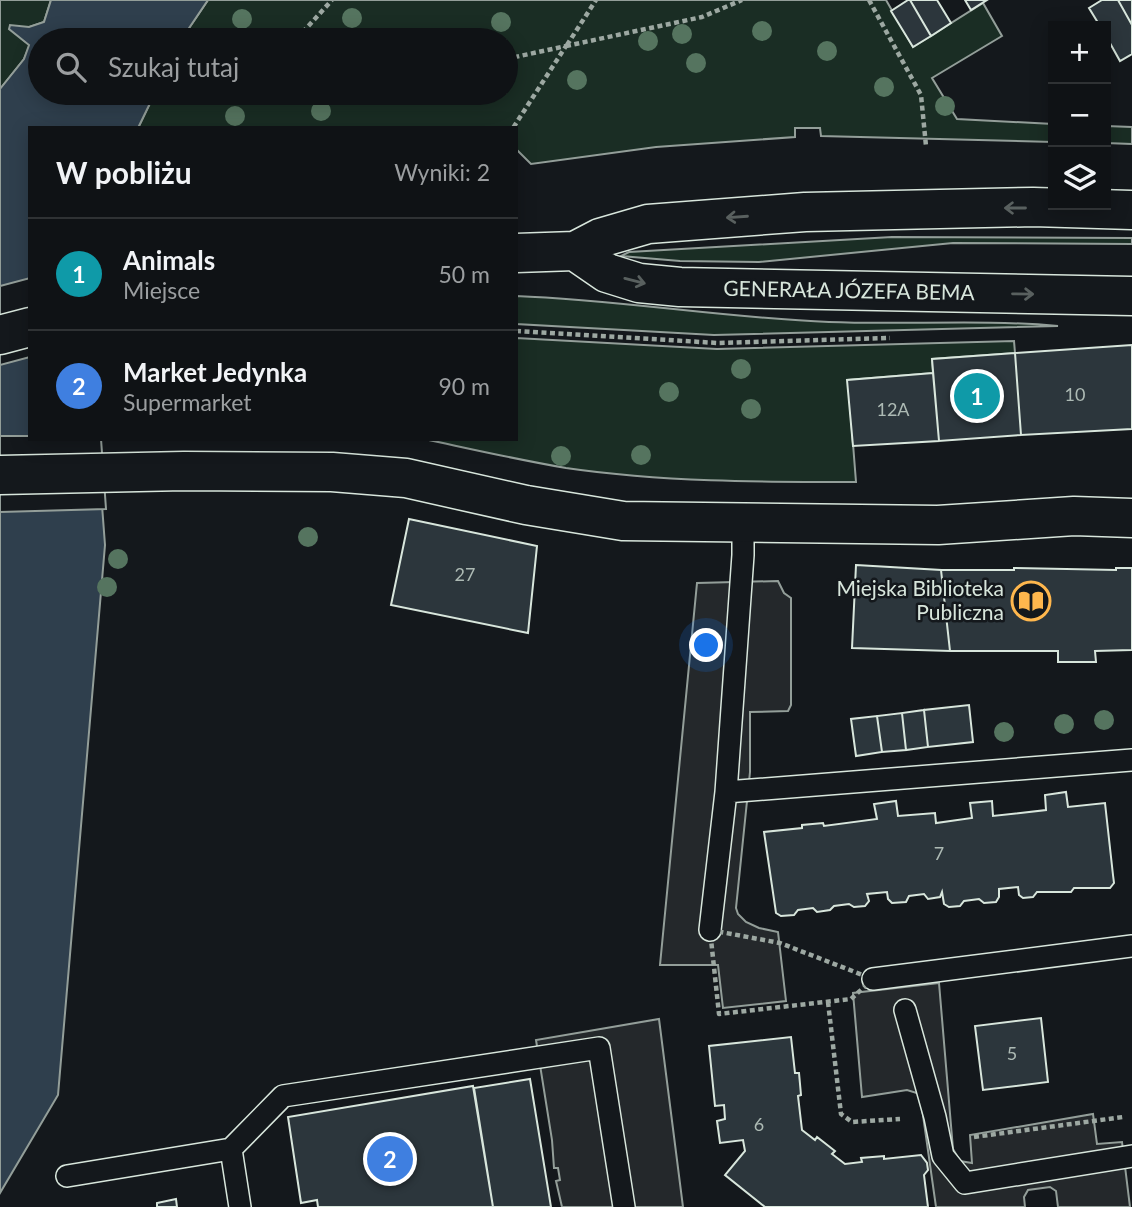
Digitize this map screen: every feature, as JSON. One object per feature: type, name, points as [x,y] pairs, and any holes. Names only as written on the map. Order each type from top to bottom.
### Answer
[{"type":"main road","points":[[518,253],[575,251],[600,238],[648,223],[806,212],[954,208],[1132,211]]},
{"type":"main road","name":"GENERAŁA JÓZEFA BEMA","points":[[575,251],[607,273],[639,283],[680,288],[1132,296]]},
{"type":"main road","points":[[0,335],[28,328]]},
{"type":"main road","points":[[0,475],[184,471],[332,472],[406,478],[526,505],[623,521],[938,525],[1073,516],[1132,518]]},
{"type":"lane","points":[[710,930],[726,792],[743,524]]},
{"type":"lane","points":[[726,792],[1132,760]]},
{"type":"lane","points":[[873,979],[1132,946]]},
{"type":"lane","points":[[905,1010],[943,1156],[965,1183],[1132,1156]]},
{"type":"lane","points":[[67,1176],[231,1149],[283,1096],[599,1048],[624,1207]]},
{"type":"lane","points":[[231,1149],[240,1207]]},
{"type":"path","points":[[307,28],[332,0]]},
{"type":"path","points":[[514,126],[596,0]]},
{"type":"path","points":[[518,57],[702,17],[742,0]]},
{"type":"path","points":[[869,0],[921,95],[926,146]]},
{"type":"path","points":[[518,331],[718,343],[892,338]]},
{"type":"path","points":[[710,930],[780,943],[873,979],[851,999],[719,1014],[710,930]]},
{"type":"path","points":[[828,1002],[841,1114],[852,1122],[935,1117],[958,1138],[989,1137],[1123,1117]]},
{"type":"green space","points":[[0,0],[51,0],[44,22],[28,28],[22,39],[28,44],[24,59],[0,89]]},
{"type":"green space","points":[[208,0],[886,0],[913,47],[983,3],[1002,36],[932,78],[957,119],[1048,124],[1048,142],[821,136],[820,128],[795,128],[795,137],[656,147],[531,164],[518,151],[518,126],[139,126],[149,105],[518,105],[518,28],[189,28]]},
{"type":"green space","points":[[1111,126],[1132,127],[1132,144],[1111,143]]},
{"type":"green space","points":[[892,237],[1132,238],[1132,244],[953,243],[759,262],[680,261],[621,256],[629,252]]},
{"type":"green space","points":[[518,296],[790,320],[1058,326],[714,335],[518,324]]},
{"type":"green space","points":[[518,338],[717,349],[1014,341],[1015,353],[932,359],[933,373],[848,380],[856,482],[638,476],[548,465],[434,441],[518,441]]},
{"type":"shaded area","points":[[778,581],[784,593],[791,598],[791,705],[788,711],[750,712],[750,772],[736,908],[746,922],[778,932],[786,1001],[723,1008],[718,965],[660,965],[697,583]]},
{"type":"shaded area","points":[[939,983],[953,1149],[960,1161],[972,1163],[970,1135],[1093,1114],[1097,1144],[1122,1142],[1130,1207],[1058,1207],[1056,1191],[1050,1187],[1028,1190],[1024,1197],[1025,1207],[936,1207],[920,1094],[907,1090],[862,1097],[853,993]]},
{"type":"shaded area","points":[[659,1019],[683,1207],[562,1207],[556,1181],[560,1180],[558,1168],[554,1168],[536,1040]]},
{"type":"water","points":[[51,0],[208,0],[189,28],[28,28],[28,44],[9,29],[10,25],[29,27],[44,22]]},
{"type":"water","points":[[28,48],[28,105],[149,105],[139,126],[28,126],[28,441],[97,441],[105,545],[58,1095],[0,1193],[0,89],[24,59]]},
{"type":"pier","points":[[28,279],[28,358],[0,365],[0,286]]},
{"type":"pier","points":[[0,436],[28,436],[28,441],[101,441],[106,509],[0,512]]},
{"type":"building","points":[[908,0],[931,36],[913,47],[891,11]]},
{"type":"building","points":[[910,0],[937,0],[951,23],[931,36]]},
{"type":"building","points":[[965,0],[987,0],[971,10]]},
{"type":"building","points":[[1102,0],[1118,0],[1132,25],[1132,54],[1120,61],[1111,45],[1111,21],[1097,21],[1089,8]]},
{"type":"building","points":[[1118,0],[1132,0],[1132,25]]},
{"type":"building","points":[[1132,345],[1132,429],[1021,435],[1015,353]]},
{"type":"building","points":[[1015,353],[1021,435],[939,441],[932,359]]},
{"type":"building","points":[[933,373],[939,441],[853,446],[847,380]]},
{"type":"building","points":[[409,519],[537,546],[528,633],[391,605]]},
{"type":"building","points":[[856,565],[941,570],[950,651],[852,648]]},
{"type":"building","points":[[1132,568],[1132,650],[1095,651],[1096,662],[1058,662],[1058,651],[950,651],[941,570]]},
{"type":"building","points":[[969,705],[973,742],[928,747],[924,710]]},
{"type":"building","points":[[924,710],[928,747],[906,750],[902,713]]},
{"type":"building","points":[[902,713],[906,750],[882,752],[877,716]]},
{"type":"building","points":[[877,716],[882,752],[856,756],[851,719]]},
{"type":"building","points":[[1066,792],[1068,807],[1105,803],[1114,883],[1110,888],[1037,892],[1033,897],[1023,898],[1019,895],[1018,887],[999,889],[996,902],[984,903],[979,899],[949,907],[944,904],[942,892],[940,897],[928,899],[924,894],[909,896],[906,902],[892,903],[887,892],[867,894],[869,901],[865,906],[854,907],[849,904],[817,912],[813,908],[798,910],[794,915],[781,916],[776,913],[764,832],[802,828],[802,825],[823,823],[824,826],[877,819],[874,804],[896,801],[898,816],[935,813],[936,823],[972,818],[970,803],[992,801],[993,816],[1046,810],[1045,795]]},
{"type":"building","points":[[1041,1018],[1048,1082],[983,1090],[975,1026]]},
{"type":"building","points":[[791,1037],[795,1073],[799,1073],[801,1095],[798,1096],[802,1130],[815,1140],[817,1137],[835,1151],[832,1154],[845,1164],[862,1162],[861,1158],[884,1156],[884,1159],[921,1155],[928,1170],[924,1175],[928,1207],[765,1207],[725,1175],[745,1151],[743,1140],[720,1143],[717,1121],[725,1119],[724,1105],[715,1106],[709,1046]]},
{"type":"building","points":[[530,1079],[551,1207],[493,1207],[474,1088]]},
{"type":"building","points":[[473,1086],[493,1207],[318,1207],[317,1200],[301,1203],[288,1117]]},
{"type":"building","points":[[176,1199],[177,1207],[157,1207],[157,1203]]},
{"type":"place","name":"Animals","points":[[977,396]]},
{"type":"place","name":"Miejska Biblioteka Publiczna","points":[[1031,601]]},
{"type":"place","name":"Market Jedynka","points":[[390,1159]]}]
